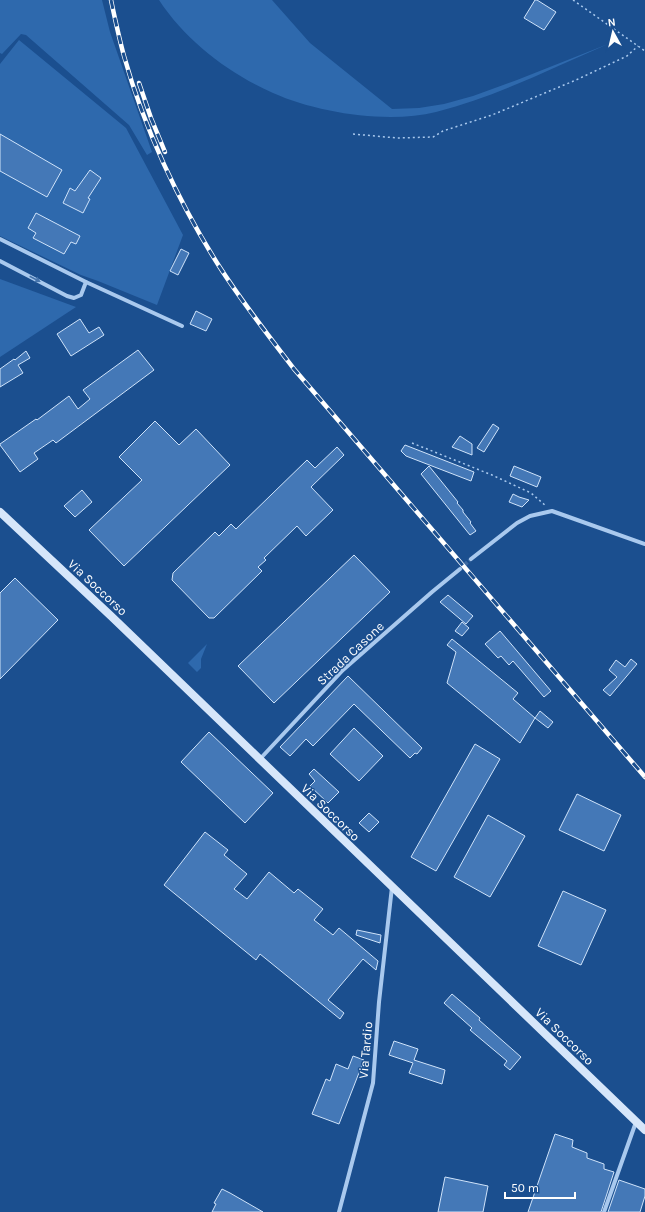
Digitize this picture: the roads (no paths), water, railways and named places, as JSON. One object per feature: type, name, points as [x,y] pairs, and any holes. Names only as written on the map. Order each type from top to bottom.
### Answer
[{"type":"main road","name":"Via Soccorso","points":[[0,512],[111,616],[645,1130]]},
{"type":"street","points":[[0,239],[86,282],[182,326]]},
{"type":"street","points":[[0,261],[67,296],[74,298],[81,295],[86,282]]},
{"type":"street","points":[[471,559],[517,523],[530,516],[552,511],[645,544]]},
{"type":"street","name":"Strada Casone","points":[[260,759],[344,670],[460,569]]},
{"type":"street","name":"Via Tardio","points":[[338,1212],[373,1083],[379,1002],[392,887]]},
{"type":"street","points":[[604,1212],[636,1121]]},
{"type":"tunnel","points":[[460,569],[471,559]]},
{"type":"railway","points":[[111,0],[132,83],[152,137],[190,217],[219,266],[255,318],[294,369],[645,777]]},
{"type":"railway","points":[[139,83],[165,152]]}]
